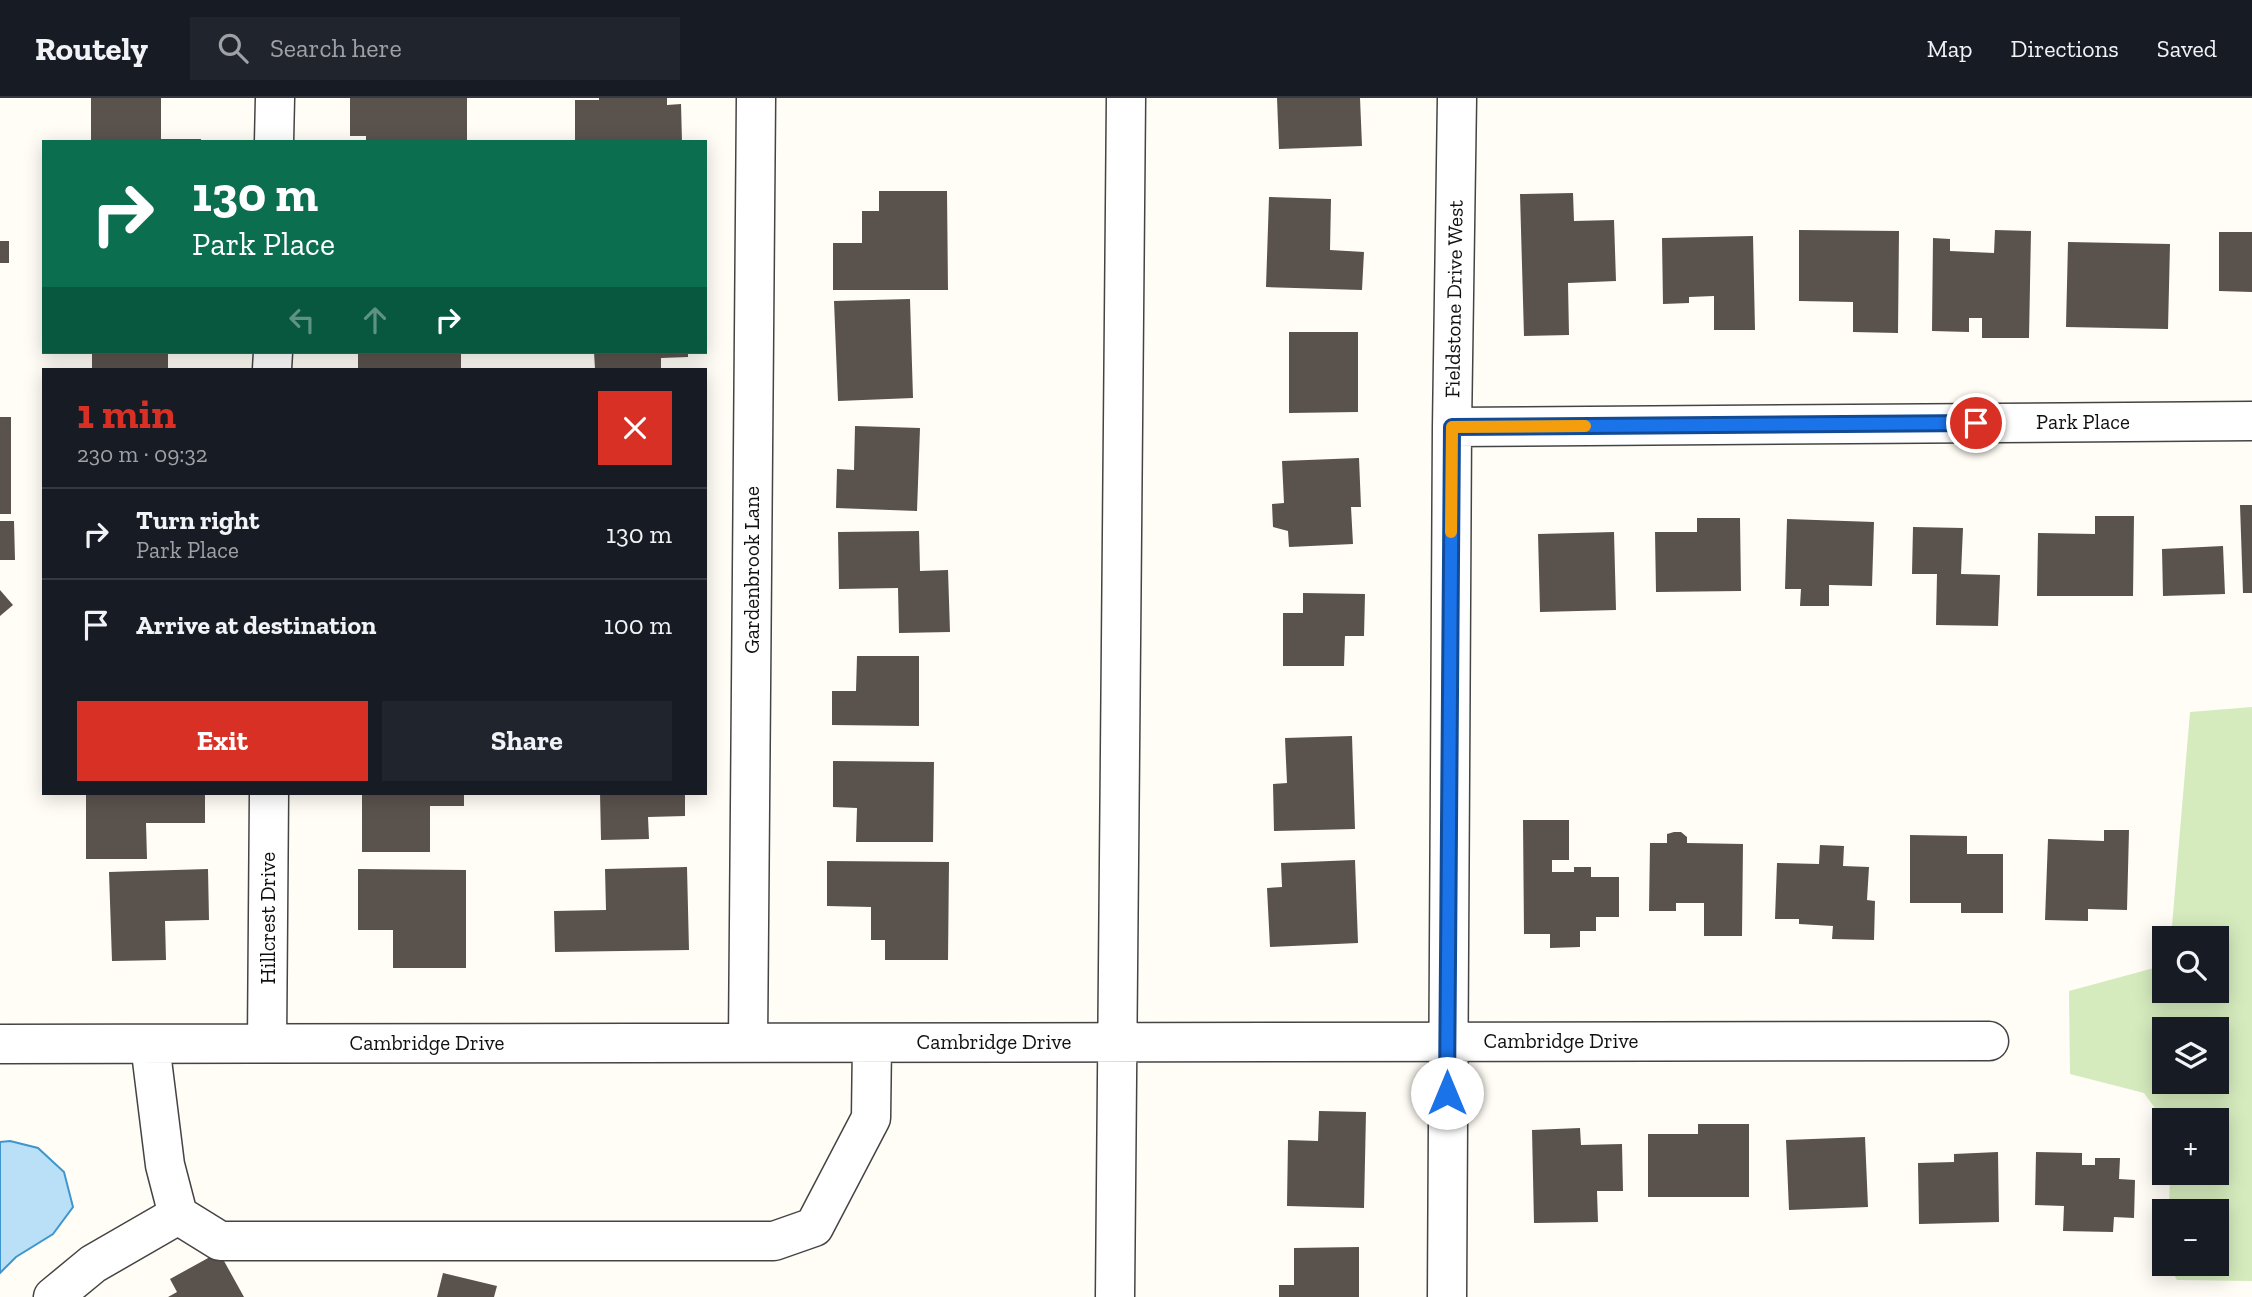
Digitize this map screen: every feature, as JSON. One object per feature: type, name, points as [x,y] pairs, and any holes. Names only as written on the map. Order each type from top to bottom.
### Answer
[{"type":"street","points":[[274,140],[275,98]]},
{"type":"street","name":"Gardenbrook Lane","points":[[748,1042],[756,98]]},
{"type":"street","points":[[1115,1297],[1126,98]]},
{"type":"street","name":"Fieldstone Drive West","points":[[1447,1297],[1452,427],[1457,98]]},
{"type":"street","name":"Park Place","points":[[1452,427],[2252,421]]},
{"type":"street","name":"Hillcrest Drive","points":[[267,1043],[269,795]]},
{"type":"street","name":"Cambridge Drive","points":[[0,1044],[1989,1041]]},
{"type":"street","points":[[149,1044],[165,1165],[178,1215],[220,1241],[774,1241],[814,1227],[871,1118],[872,1042]]},
{"type":"street","points":[[53,1297],[93,1264],[178,1215]]},
{"type":"green space","points":[[2252,707],[2252,1281],[2177,1280],[2175,1276],[2229,1276],[2229,1199],[2169,1199],[2170,1185],[2229,1185],[2229,1108],[2155,1108],[2144,1093],[2070,1074],[2069,991],[2152,969],[2152,1003],[2229,1003],[2229,926],[2172,926],[2190,712]]},
{"type":"water","points":[[10,1141],[38,1148],[64,1172],[73,1207],[53,1234],[16,1257],[0,1273],[0,1142]]},
{"type":"building","points":[[91,98],[161,98],[161,139],[201,139],[201,140],[91,140]]},
{"type":"building","points":[[350,98],[467,98],[467,140],[366,140],[366,136],[350,136]]},
{"type":"building","points":[[667,98],[667,105],[681,104],[682,140],[575,140],[575,100]]},
{"type":"building","points":[[1277,98],[1360,98],[1362,146],[1279,149]]},
{"type":"building","points":[[879,191],[947,191],[948,290],[833,290],[833,243],[862,243],[862,211],[879,211]]},
{"type":"building","points":[[1573,193],[1574,221],[1614,220],[1616,281],[1568,283],[1569,335],[1524,336],[1520,194]]},
{"type":"building","points":[[1269,197],[1331,199],[1330,250],[1364,252],[1362,290],[1266,287]]},
{"type":"building","points":[[1799,230],[1899,231],[1898,333],[1853,332],[1853,302],[1799,301]]},
{"type":"building","points":[[1995,230],[2031,231],[2029,338],[1982,338],[1982,318],[1969,318],[1969,332],[1932,331],[1933,238],[1950,239],[1950,251],[1994,253]]},
{"type":"building","points":[[2219,232],[2252,232],[2252,292],[2219,291]]},
{"type":"building","points":[[1753,236],[1755,330],[1714,330],[1714,296],[1689,297],[1689,303],[1663,304],[1662,238]]},
{"type":"building","points":[[0,241],[9,241],[9,263],[0,263]]},
{"type":"building","points":[[2068,242],[2170,244],[2168,329],[2066,327]]},
{"type":"building","points":[[910,299],[913,398],[838,401],[834,301]]},
{"type":"building","points":[[1289,332],[1358,332],[1358,412],[1289,413]]},
{"type":"building","points":[[92,354],[168,354],[168,368],[92,368]]},
{"type":"building","points":[[358,354],[461,354],[461,368],[358,368]]},
{"type":"building","points":[[594,354],[688,354],[688,357],[661,358],[661,368],[595,368]]},
{"type":"building","points":[[0,417],[11,417],[11,514],[0,514]]},
{"type":"building","points":[[855,426],[920,428],[917,511],[836,508],[837,469],[854,470]]},
{"type":"building","points":[[1359,458],[1361,507],[1351,507],[1353,544],[1289,547],[1288,531],[1273,527],[1272,504],[1284,503],[1282,461]]},
{"type":"building","points":[[2240,505],[2252,505],[2252,593],[2243,593]]},
{"type":"building","points":[[2095,516],[2134,516],[2133,596],[2037,596],[2038,533],[2095,534]]},
{"type":"building","points":[[1697,518],[1740,518],[1741,591],[1656,592],[1655,532],[1697,532]]},
{"type":"building","points":[[1787,519],[1874,522],[1872,586],[1829,585],[1829,606],[1800,606],[1801,589],[1785,589]]},
{"type":"building","points":[[0,521],[14,521],[15,560],[0,560]]},
{"type":"building","points":[[1913,527],[1963,528],[1961,574],[2000,575],[1998,626],[1936,625],[1937,574],[1912,574]]},
{"type":"building","points":[[919,531],[920,571],[948,570],[950,632],[899,633],[898,588],[839,589],[838,532]]},
{"type":"building","points":[[1614,532],[1616,610],[1540,612],[1538,534]]},
{"type":"building","points":[[2223,546],[2225,594],[2163,596],[2162,549]]},
{"type":"building","points":[[0,590],[13,605],[0,616]]},
{"type":"building","points":[[1303,593],[1365,594],[1364,636],[1345,636],[1344,666],[1283,666],[1283,613],[1303,613]]},
{"type":"building","points":[[857,656],[919,656],[919,726],[832,725],[832,691],[856,691]]},
{"type":"building","points":[[1352,736],[1355,829],[1274,831],[1273,784],[1287,783],[1285,738]]},
{"type":"building","points":[[833,761],[934,762],[933,842],[856,842],[857,808],[833,807]]},
{"type":"building","points":[[86,795],[205,795],[205,823],[146,823],[147,859],[86,859]]},
{"type":"building","points":[[362,795],[464,795],[464,806],[430,806],[430,852],[362,852]]},
{"type":"building","points":[[600,795],[685,795],[685,816],[648,817],[649,839],[601,840]]},
{"type":"building","points":[[1523,820],[1569,820],[1569,860],[1552,860],[1552,872],[1574,872],[1574,867],[1591,867],[1591,877],[1619,877],[1619,917],[1596,917],[1596,931],[1580,931],[1580,947],[1550,948],[1550,934],[1524,934]]},
{"type":"building","points":[[2104,830],[2129,830],[2127,910],[2088,909],[2088,921],[2045,920],[2048,839],[2104,841]]},
{"type":"building","points":[[1681,832],[1687,837],[1687,843],[1743,844],[1742,936],[1704,936],[1704,903],[1676,903],[1676,911],[1649,911],[1650,843],[1667,843],[1667,834]]},
{"type":"building","points":[[1910,835],[1967,836],[1967,854],[2003,854],[2003,913],[1961,913],[1961,903],[1910,903]]},
{"type":"building","points":[[1820,845],[1844,846],[1843,866],[1869,867],[1867,900],[1875,901],[1874,940],[1832,939],[1833,926],[1799,924],[1799,919],[1775,919],[1777,863],[1819,864]]},
{"type":"building","points":[[1355,860],[1358,943],[1270,947],[1267,888],[1282,887],[1281,863]]},
{"type":"building","points":[[827,861],[949,862],[948,960],[885,960],[885,940],[871,940],[871,907],[827,906]]},
{"type":"building","points":[[687,867],[689,950],[555,952],[554,911],[606,910],[605,869]]},
{"type":"building","points":[[208,869],[209,920],[165,921],[166,960],[112,961],[109,872]]},
{"type":"building","points":[[358,869],[466,870],[466,968],[393,968],[393,930],[358,930]]},
{"type":"building","points":[[1319,1111],[1366,1112],[1364,1208],[1287,1206],[1288,1140],[1318,1141]]},
{"type":"building","points":[[1698,1124],[1749,1124],[1749,1197],[1648,1197],[1648,1134],[1698,1134]]},
{"type":"building","points":[[1580,1128],[1581,1145],[1622,1144],[1623,1191],[1597,1191],[1598,1222],[1534,1223],[1532,1130]]},
{"type":"building","points":[[1865,1137],[1868,1207],[1789,1210],[1786,1140]]},
{"type":"building","points":[[1998,1152],[1999,1222],[1919,1224],[1918,1163],[1954,1162],[1954,1154]]},
{"type":"building","points":[[2036,1152],[2082,1153],[2082,1165],[2095,1165],[2095,1158],[2120,1158],[2119,1179],[2135,1180],[2134,1218],[2114,1217],[2113,1232],[2063,1231],[2064,1206],[2035,1205]]},
{"type":"building","points":[[1359,1247],[1359,1297],[1279,1297],[1279,1285],[1294,1285],[1294,1248]]},
{"type":"building","points":[[219,1252],[244,1297],[168,1297],[177,1292],[170,1279]]},
{"type":"building","points":[[443,1273],[497,1286],[494,1297],[437,1297]]},
{"type":"slow traffic","points":[[1451,532],[1452,427],[1585,426]]},
{"type":"route","points":[[1447,1093],[1452,427],[1976,423]]}]
